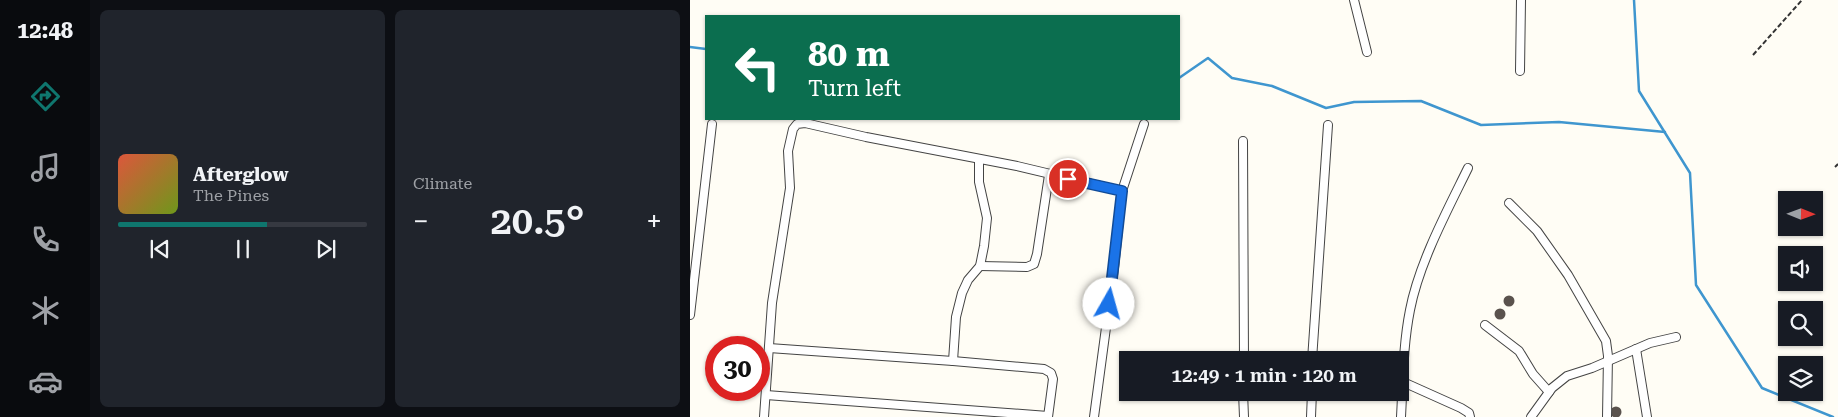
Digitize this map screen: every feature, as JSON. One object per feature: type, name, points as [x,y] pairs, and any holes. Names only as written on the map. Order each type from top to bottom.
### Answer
[{"type":"street","points":[[1354,0],[1367,52]]},
{"type":"street","points":[[1520,71],[1521,0]]},
{"type":"street","points":[[770,395],[1048,417],[1054,379],[1049,370],[770,348],[772,303],[790,188],[789,142],[796,125],[805,123],[1122,191]]},
{"type":"street","points":[[690,315],[712,124]]},
{"type":"street","points":[[1094,417],[1114,268],[1122,191],[1144,124]]},
{"type":"street","points":[[1313,351],[1328,125]]},
{"type":"street","points":[[1243,141],[1244,351]]},
{"type":"street","points":[[953,361],[956,316],[962,293],[968,280],[980,266],[987,226],[979,182],[979,159]]},
{"type":"street","points":[[1405,351],[1406,333],[1413,298],[1424,264],[1468,168]]},
{"type":"street","points":[[980,266],[1027,267],[1034,264],[1049,175]]},
{"type":"street","points":[[1509,204],[1537,231],[1568,275],[1606,341],[1607,417]]},
{"type":"street","points":[[1485,325],[1519,351],[1533,374],[1549,392]]},
{"type":"street","points":[[1533,416],[1549,392],[1567,376],[1650,343],[1676,337]]},
{"type":"street","points":[[1636,349],[1647,417]]},
{"type":"street","points":[[1409,385],[1461,408],[1469,413],[1470,417]]},
{"type":"street","points":[[764,417],[765,401]]},
{"type":"street","points":[[1244,401],[1244,417]]},
{"type":"street","points":[[1311,417],[1312,401]]},
{"type":"street","points":[[1401,417],[1402,401]]},
{"type":"path","points":[[1753,55],[1802,0]]},
{"type":"path","points":[[1834,167],[1838,164]]},
{"type":"building","points":[[1507,296],[1511,296],[1514,301],[1513,305],[1507,306],[1504,303],[1504,299]]},
{"type":"building","points":[[1498,309],[1502,309],[1505,314],[1504,318],[1498,319],[1495,316],[1495,312]]},
{"type":"building","points":[[1614,407],[1618,407],[1621,412],[1620,416],[1614,417],[1611,414],[1611,410]]},
{"type":"waterway","points":[[1634,0],[1639,91],[1690,173],[1696,285],[1762,388],[1833,417]]},
{"type":"waterway","points":[[690,47],[705,49]]},
{"type":"waterway","points":[[1180,77],[1208,58],[1232,78],[1272,86],[1326,108],[1354,102],[1421,101],[1481,125],[1559,122],[1665,132]]},
{"type":"route","points":[[1068,179],[1122,191],[1109,304]]}]
